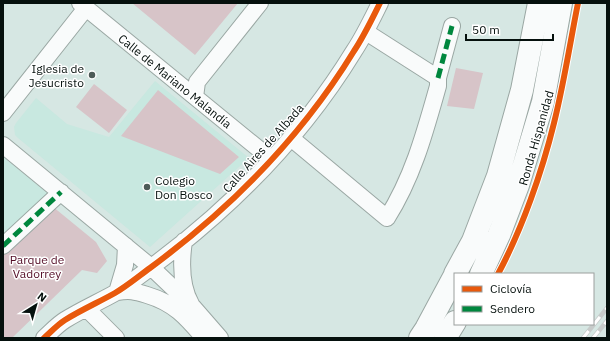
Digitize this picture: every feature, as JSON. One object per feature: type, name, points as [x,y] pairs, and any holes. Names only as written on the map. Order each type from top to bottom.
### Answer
[{"type":"highway","points":[[456,273],[473,241],[498,176],[522,90],[539,3]]},
{"type":"highway","name":"Ronda Hispanidad","points":[[481,273],[499,235],[518,185],[543,102],[561,3]]},
{"type":"highway","points":[[420,338],[454,276]]},
{"type":"highway","points":[[445,338],[454,324]]},
{"type":"street","points":[[195,97],[197,82],[260,3]]},
{"type":"street","name":"Calle Aires de Albada","points":[[44,338],[64,320],[117,292],[184,241],[223,208],[291,138],[317,105],[354,52],[366,32],[380,3]]},
{"type":"street","points":[[3,113],[83,6]]},
{"type":"street","name":"Calle de Mariano Malandía","points":[[83,6],[271,159]]},
{"type":"street","points":[[291,138],[387,218],[399,198],[418,151],[438,86],[438,78],[452,26]]},
{"type":"street","points":[[366,32],[438,78]]},
{"type":"street","points":[[3,145],[151,267],[193,307],[220,338]]},
{"type":"street","points":[[3,246],[61,192]]},
{"type":"street","points":[[184,241],[183,276],[187,297],[193,307]]},
{"type":"street","points":[[126,246],[125,264],[117,292],[130,290],[158,298],[169,303],[186,317],[204,338]]},
{"type":"street","points":[[87,308],[116,338]]},
{"type":"shaded area","name":"Colegio Don Bosco","points":[[155,81],[249,158],[150,247],[18,138],[15,135],[14,127],[36,98],[67,124],[109,137]]},
{"type":"shaded area","points":[[3,157],[51,196],[3,240]]},
{"type":"green space","points":[[132,3],[238,3],[195,55]]},
{"type":"green space","points":[[456,68],[483,73],[474,109],[447,106]]},
{"type":"green space","points":[[94,84],[127,110],[109,133],[76,107]]},
{"type":"green space","points":[[158,90],[239,157],[220,174],[121,136]]},
{"type":"green space","name":"Parque de Vadorrey","points":[[52,206],[96,242],[107,261],[97,273],[82,270],[12,338],[3,338],[3,252]]},
{"type":"railway","points":[[594,324],[607,308]]},
{"type":"railway","points":[[593,338],[607,321]]},
{"type":"railway","points":[[583,338],[593,325]]},
{"type":"marked path","points":[[438,78],[452,26]]},
{"type":"marked path","points":[[3,246],[61,192]]},
{"type":"cycle path","points":[[44,338],[65,320],[115,293],[133,281],[180,245],[236,196],[288,141],[334,82],[358,45],[380,3]]},
{"type":"cycle path","points":[[499,273],[523,219],[544,161],[558,108],[578,3]]},
{"type":"place","name":"Iglesia de Jesucristo","points":[[92,75]]},
{"type":"place","name":"Colegio Don Bosco","points":[[147,187]]}]
